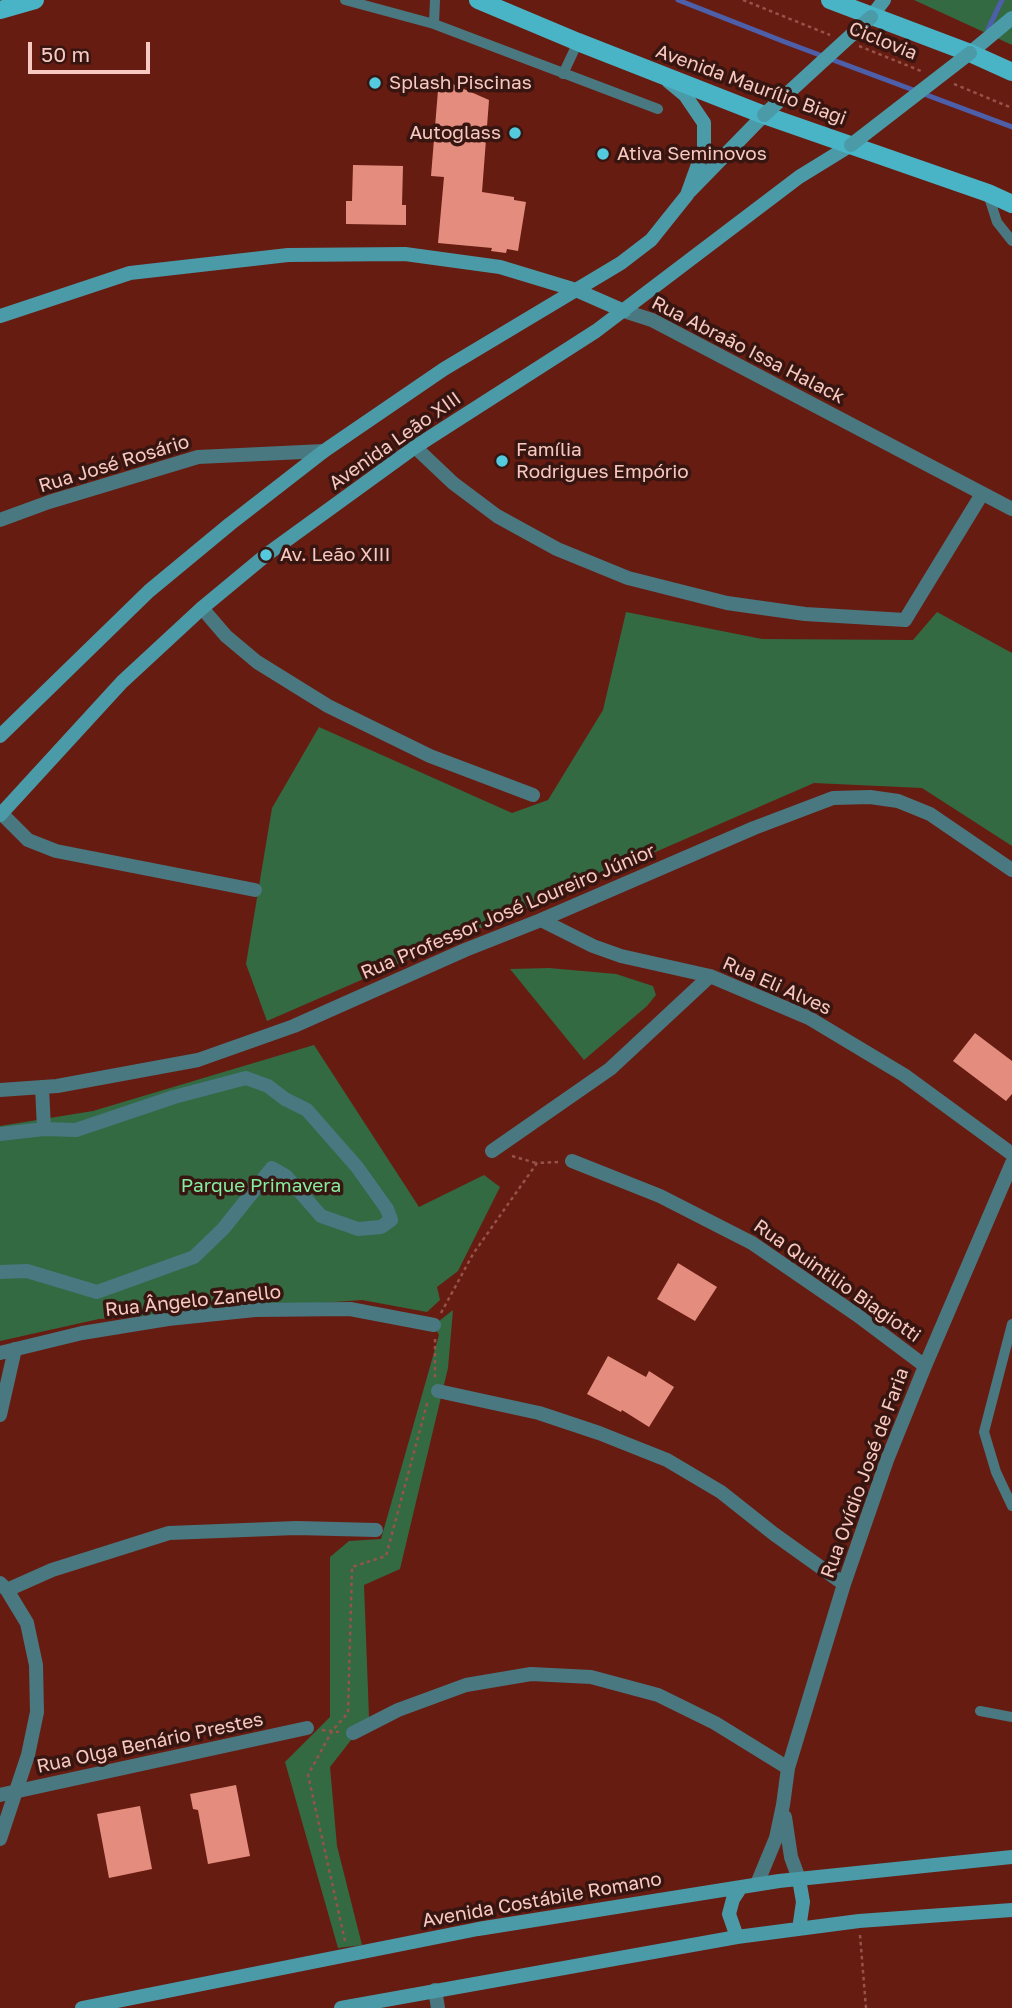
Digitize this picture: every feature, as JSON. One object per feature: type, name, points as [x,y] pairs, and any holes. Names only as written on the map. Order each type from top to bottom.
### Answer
[{"type":"main road","points":[[0,10],[35,0]]},
{"type":"main road","name":"Avenida Maurílio Biagi","points":[[478,0],[764,115],[988,193],[1012,204]]},
{"type":"main road","points":[[830,0],[970,53],[1012,72]]},
{"type":"main road","points":[[687,195],[764,115],[871,17],[884,0]]},
{"type":"main road","name":"Avenida Leão XIII","points":[[0,814],[122,682],[202,608],[267,555],[415,447],[624,311],[789,185],[851,145],[1012,18]]},
{"type":"main road","name":"Avenida Leão XIII","points":[[0,736],[149,591],[324,451],[444,369],[621,263],[651,240],[687,195],[704,148],[704,123],[685,95],[659,74]]},
{"type":"main road","name":"Rua Abraão Issa Halack","points":[[0,316],[130,273],[288,255],[405,254],[500,267],[576,290],[624,311]]},
{"type":"main road","name":"Avenida Costábile Romano","points":[[82,2008],[104,2006],[478,1929],[757,1884],[1012,1857]]},
{"type":"main road","points":[[799,1879],[803,1902],[799,1929]]},
{"type":"main road","points":[[737,1937],[729,1914],[733,1899],[741,1887]]},
{"type":"main road","points":[[341,2008],[737,1937],[859,1921],[1012,1910]]},
{"type":"street","points":[[850,0],[871,17]]},
{"type":"street","name":"Rua Abraão Issa Halack","points":[[624,311],[652,320],[1012,509]]},
{"type":"street","points":[[415,447],[453,483],[497,516],[557,549],[628,578],[727,603],[805,614],[905,620],[982,494]]},
{"type":"street","name":"Rua José Rosário","points":[[0,520],[198,457],[324,451]]},
{"type":"street","points":[[202,608],[226,636],[257,662],[328,706],[430,756],[533,794]]},
{"type":"street","name":"Rua Professor José Loureiro Júnior","points":[[0,1090],[41,1087],[198,1060],[294,1026],[754,828],[832,798],[870,797],[889,800],[930,814],[1012,870]]},
{"type":"street","points":[[0,814],[28,840],[56,851],[255,890]]},
{"type":"street","name":"Rua Eli Alves","points":[[541,920],[593,946],[621,956],[709,976],[809,1018],[904,1075],[1012,1154]]},
{"type":"street","points":[[492,1151],[610,1069],[709,976]]},
{"type":"street","points":[[0,1134],[44,1129],[76,1130],[174,1097],[246,1078],[268,1086],[285,1099],[307,1110],[357,1167],[387,1209],[391,1220],[381,1227],[358,1229],[321,1216],[286,1176],[272,1168],[223,1228],[194,1257],[97,1292],[27,1271],[0,1272]]},
{"type":"street","points":[[41,1087],[44,1129]]},
{"type":"street","name":"Rua Quintilio Biagiotti","points":[[572,1161],[660,1196],[752,1243],[857,1315],[925,1366]]},
{"type":"street","name":"Rua Ovídio José de Faria","points":[[757,1884],[776,1838],[788,1768],[844,1584],[887,1460],[1012,1164]]},
{"type":"street","name":"Rua Ângelo Zanello","points":[[7,1351],[82,1333],[167,1319],[255,1310],[350,1309],[434,1325]]},
{"type":"street","points":[[0,1415],[7,1351]]},
{"type":"street","points":[[438,1391],[539,1413],[599,1433],[667,1461],[721,1492],[844,1584]]},
{"type":"street","points":[[0,1839],[7,1794],[28,1755],[37,1712],[36,1665],[27,1622],[4,1587],[169,1533],[296,1528],[376,1530]]},
{"type":"street","points":[[353,1733],[398,1710],[466,1685],[531,1674],[591,1677],[658,1695],[715,1723],[788,1768]]},
{"type":"street","name":"Rua Olga Benário Prestes","points":[[7,1794],[307,1728]]},
{"type":"street","name":"Rua Ovídio José de Faria","points":[[783,1805],[791,1857],[799,1879]]},
{"type":"street","points":[[435,1990],[438,2008]]},
{"type":"lane","points":[[345,0],[434,24],[658,109]]},
{"type":"lane","points":[[434,24],[435,0]]},
{"type":"lane","points":[[563,74],[578,42]]},
{"type":"lane","points":[[988,193],[997,222],[1012,240]]},
{"type":"lane","points":[[1012,1324],[984,1432],[996,1472],[1012,1506]]},
{"type":"lane","points":[[980,1711],[1012,1717]]},
{"type":"path","name":"Ciclovia","points":[[743,0],[832,36]]},
{"type":"path","name":"Ciclovia","points":[[858,46],[930,75]]},
{"type":"path","points":[[954,84],[1012,108]]},
{"type":"path","points":[[492,1151],[537,1163],[572,1161]]},
{"type":"path","points":[[348,1954],[308,1775],[332,1731],[348,1713],[352,1567],[386,1556],[426,1401],[438,1391],[434,1371],[434,1325],[473,1254],[537,1163]]},
{"type":"path","points":[[307,1728],[353,1733]]},
{"type":"path","points":[[859,1921],[866,2008]]},
{"type":"green space","points":[[914,0],[1012,0],[1012,45]]},
{"type":"green space","points":[[626,612],[762,639],[913,640],[937,612],[1012,653],[1012,846],[922,788],[814,783],[267,1021],[246,964],[272,808],[319,727],[512,813],[548,800],[603,710]]},
{"type":"green space","points":[[549,968],[616,974],[653,986],[656,995],[647,1006],[584,1060],[510,969]]},
{"type":"green space","name":"Parque Primavera","points":[[314,1045],[419,1207],[484,1175],[500,1187],[458,1271],[437,1287],[440,1300],[427,1312],[362,1300],[99,1319],[0,1341],[0,1126],[93,1111]]},
{"type":"green space","points":[[453,1310],[448,1368],[400,1569],[364,1585],[369,1717],[330,1767],[337,1846],[362,1945],[338,1948],[285,1762],[330,1717],[330,1557],[349,1541],[381,1539],[439,1335],[434,1325]]},
{"type":"building","points":[[439,78],[489,100],[482,192],[514,197],[514,200],[526,202],[518,251],[507,249],[506,253],[491,251],[492,248],[438,243],[444,177],[431,176]]},
{"type":"building","points":[[353,165],[403,166],[402,205],[406,205],[406,225],[346,224],[346,201],[352,201]]},
{"type":"building","points":[[975,1033],[1012,1061],[1012,1094],[1006,1101],[953,1061]]},
{"type":"building","points":[[678,1263],[717,1287],[695,1321],[657,1299]]},
{"type":"building","points":[[608,1356],[646,1377],[649,1371],[674,1387],[649,1427],[622,1410],[621,1412],[587,1394]]},
{"type":"building","points":[[236,1785],[250,1856],[208,1864],[198,1810],[193,1809],[190,1794]]},
{"type":"building","points":[[140,1806],[152,1869],[109,1878],[97,1814]]},
{"type":"waterway","points":[[678,0],[1012,127]]},
{"type":"waterway","points":[[988,29],[1002,0]]},
{"type":"place","name":"Splash Piscinas","points":[[375,83]]},
{"type":"place","name":"Autoglass","points":[[515,133]]},
{"type":"place","name":"Ativa Seminovos","points":[[603,154]]},
{"type":"place","name":"Família Rodrigues Empório","points":[[502,461]]},
{"type":"place","name":"Av. Leão XIII","points":[[266,555]]}]
